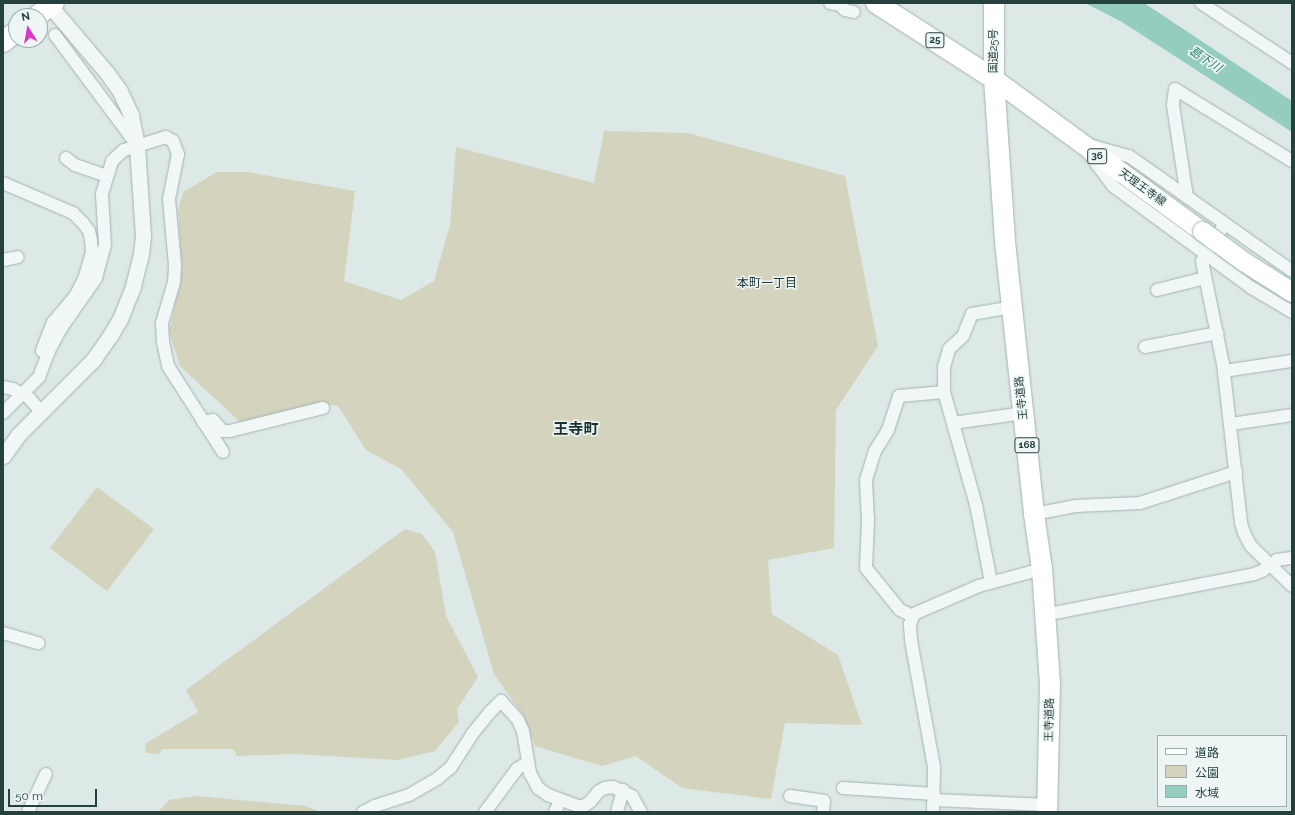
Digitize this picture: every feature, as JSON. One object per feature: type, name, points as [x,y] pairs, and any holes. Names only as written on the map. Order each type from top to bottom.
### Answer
[{"type":"highway","name":"国道25号","points":[[876,3],[994,79]]},
{"type":"highway","name":"国道25号","points":[[994,3],[994,79]]},
{"type":"highway","name":"王寺道路","points":[[994,79],[1005,242],[1034,514],[1042,569],[1050,684],[1047,808]]},
{"type":"main road","name":"天理王寺線","points":[[994,79],[1243,261],[1292,292]]},
{"type":"street","points":[[830,3],[840,5],[845,10],[854,12]]},
{"type":"street","points":[[1202,3],[1292,63]]},
{"type":"street","points":[[3,456],[18,435],[93,360],[120,319],[127,304],[137,270],[143,236],[137,146],[131,115],[120,91],[107,73],[48,9]]},
{"type":"street","points":[[55,35],[137,146]]},
{"type":"street","points":[[1187,197],[1173,105],[1175,89],[1292,161]]},
{"type":"street","points":[[3,413],[39,377],[49,351],[62,327],[96,278],[105,245],[101,200],[112,160],[124,150],[166,137],[174,141],[178,154],[169,200],[175,265],[174,282],[162,323],[162,342],[168,366],[223,452]]},
{"type":"street","points":[[1080,143],[1129,156],[1292,271]]},
{"type":"street","points":[[1080,143],[1113,186],[1252,288],[1292,312]]},
{"type":"street","points":[[66,158],[75,165],[107,176]]},
{"type":"street","points":[[3,183],[72,213],[89,231],[91,240],[92,252],[85,277],[76,295],[53,322],[35,368],[22,394]]},
{"type":"street","points":[[1224,224],[1205,254],[1202,262],[1218,333],[1224,371],[1244,533],[1251,546],[1292,586]]},
{"type":"street","points":[[3,260],[18,257]]},
{"type":"street","points":[[1157,290],[1205,278]]},
{"type":"street","points":[[991,582],[976,505],[944,392],[943,382],[946,357],[954,343],[963,336],[972,314],[1013,307]]},
{"type":"street","points":[[1145,347],[1218,333]]},
{"type":"street","points":[[1224,371],[1292,361]]},
{"type":"street","points":[[3,387],[13,389],[29,398],[41,412]]},
{"type":"street","points":[[913,616],[900,610],[866,568],[868,520],[866,480],[875,451],[888,430],[899,396],[944,392]]},
{"type":"street","points":[[203,422],[213,420],[223,431],[230,431],[323,408]]},
{"type":"street","points":[[953,423],[1024,413]]},
{"type":"street","points":[[1231,424],[1292,414]]},
{"type":"street","points":[[1034,514],[1076,506],[1140,503],[1236,472]]},
{"type":"street","points":[[1044,615],[1254,574],[1277,560],[1292,558]]},
{"type":"street","points":[[933,812],[934,767],[932,747],[910,634],[910,624],[913,616],[916,613],[991,582],[1042,569]]},
{"type":"street","points":[[3,633],[39,643]]},
{"type":"street","points":[[363,812],[375,806],[409,795],[438,778],[451,767],[472,734],[501,701],[518,720],[523,731],[532,778],[538,788],[570,804],[584,806],[599,791],[605,788],[613,787],[623,790],[632,796],[640,812]]},
{"type":"street","points":[[485,812],[518,769],[528,762]]},
{"type":"street","points":[[28,812],[46,774]]},
{"type":"street","points":[[843,788],[1047,808]]},
{"type":"street","points":[[617,812],[623,790]]},
{"type":"street","points":[[790,796],[824,801],[823,812]]},
{"type":"street","points":[[555,812],[560,800]]},
{"type":"green space","points":[[604,131],[688,133],[845,176],[878,346],[836,410],[834,548],[768,560],[772,614],[838,655],[862,725],[785,723],[771,799],[682,788],[636,756],[602,766],[535,746],[524,717],[494,674],[453,532],[401,469],[366,450],[338,406],[319,403],[240,422],[180,366],[169,332],[182,272],[178,211],[183,192],[217,172],[247,172],[355,191],[344,281],[401,300],[434,281],[450,225],[456,147],[594,183]]},
{"type":"green space","points":[[97,487],[154,529],[107,591],[50,548]]},
{"type":"green space","points":[[405,529],[422,534],[435,552],[446,616],[478,677],[457,709],[459,722],[435,751],[398,760],[293,754],[237,756],[233,749],[162,749],[159,754],[146,753],[145,744],[198,712],[186,690]]},
{"type":"green space","points":[[195,796],[306,806],[320,812],[158,812],[169,800]]},
{"type":"water","name":"葛下川","points":[[1085,3],[1144,3],[1292,101],[1292,132],[1122,22]]},
{"type":"district","name":"本町一丁目","points":[[767,284]]},
{"type":"district","name":"王寺町","points":[[576,430]]}]
